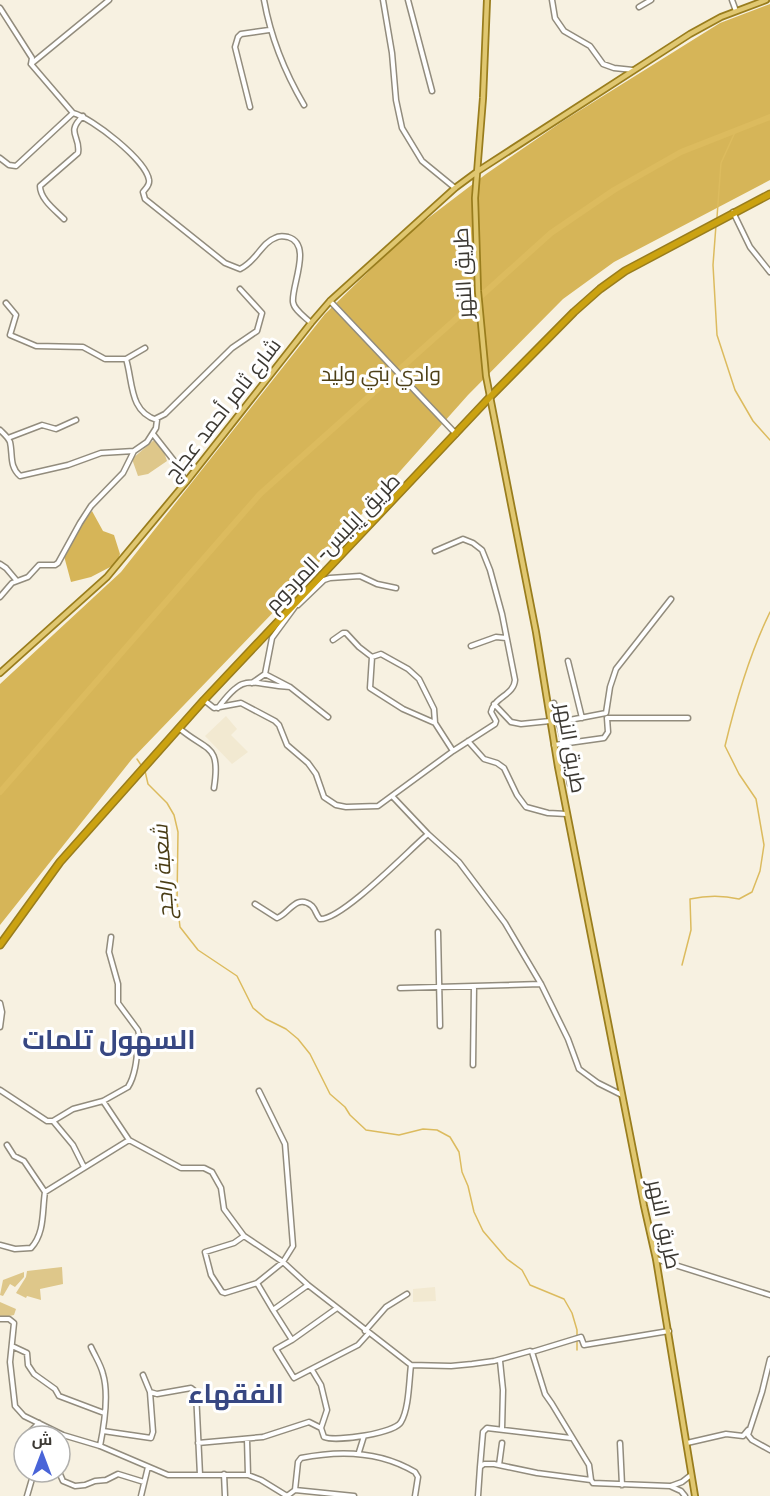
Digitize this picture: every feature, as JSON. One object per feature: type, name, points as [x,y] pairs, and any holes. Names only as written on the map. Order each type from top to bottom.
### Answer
[{"type":"highway","name":"طريق إيليس- المردوم","points":[[0,945],[60,862],[204,700],[489,398],[574,312],[600,289],[640,262],[770,194]]},
{"type":"main road","name":"طريق النهر","points":[[487,0],[475,198],[475,244],[481,330],[489,398],[522,554],[567,814],[656,1259],[695,1496]]},
{"type":"main road","name":"شارع ثامر أحمد عجاج","points":[[0,673],[107,577],[330,301],[448,194],[478,171],[708,23],[766,0]]},
{"type":"street","points":[[30,64],[109,0]]},
{"type":"street","points":[[264,0],[269,30],[286,74],[304,105]]},
{"type":"street","points":[[383,0],[392,53],[396,100],[402,128],[422,161],[455,188]]},
{"type":"street","points":[[408,0],[432,91]]},
{"type":"street","points":[[552,0],[555,18],[564,31],[590,46],[603,64],[633,70]]},
{"type":"street","points":[[639,7],[651,0]]},
{"type":"street","points":[[732,0],[736,11]]},
{"type":"street","points":[[0,8],[28,49],[32,58],[30,64]]},
{"type":"street","points":[[250,107],[235,47],[236,42],[241,34],[269,30]]},
{"type":"street","points":[[30,64],[73,113],[83,116],[124,146],[139,163],[149,179],[143,192],[146,199],[225,263],[240,269],[252,262],[275,237],[282,236],[294,240],[299,249],[300,261],[293,301],[296,309],[311,323]]},
{"type":"street","points":[[0,158],[9,165],[16,166],[73,113]]},
{"type":"street","points":[[64,219],[45,200],[40,192],[40,186],[78,153],[79,146],[74,128],[83,116]]},
{"type":"street","points":[[447,182],[448,194]]},
{"type":"street","points":[[733,212],[750,247],[770,272]]},
{"type":"street","points":[[154,419],[165,414],[232,348],[257,331],[262,314],[240,289]]},
{"type":"street","points":[[330,301],[456,435]]},
{"type":"street","points":[[6,303],[16,315],[10,335],[25,343],[36,346],[83,347],[105,359],[126,359],[145,348]]},
{"type":"street","points":[[0,597],[17,580],[28,577],[41,564],[55,565],[58,563],[93,504],[123,473],[134,451],[147,442],[153,434],[157,420],[144,412],[135,401],[126,359]]},
{"type":"street","points":[[8,438],[42,425],[56,429],[76,420]]},
{"type":"street","points":[[0,430],[8,438],[12,463],[20,476],[68,465],[101,453],[134,451]]},
{"type":"street","points":[[153,434],[175,462],[186,482]]},
{"type":"street","points":[[204,700],[210,707],[217,708],[236,703],[245,704],[275,721],[287,745],[311,766],[324,797],[330,803],[346,807],[369,808],[378,806],[393,797],[468,741],[495,724],[496,721],[491,712],[494,704],[512,690],[515,684],[502,614],[482,550],[463,539],[435,551]]},
{"type":"street","points":[[0,564],[17,580]]},
{"type":"street","points":[[252,683],[265,674],[272,638],[297,604],[324,580],[360,576],[377,584],[396,588]]},
{"type":"street","points":[[0,586],[8,588]]},
{"type":"street","points":[[554,745],[604,738],[608,732],[610,687],[616,669],[671,599]]},
{"type":"street","points":[[333,640],[340,634],[346,633],[372,657]]},
{"type":"street","points":[[471,646],[496,637],[506,638]]},
{"type":"street","points":[[372,657],[381,654],[414,673],[434,709],[435,723],[453,752]]},
{"type":"street","points":[[372,657],[370,688],[403,709],[435,723]]},
{"type":"street","points":[[568,661],[582,718]]},
{"type":"street","points":[[265,674],[290,687],[328,717]]},
{"type":"street","points":[[217,708],[231,690],[239,684],[290,687]]},
{"type":"street","points":[[554,703],[564,743],[570,784]]},
{"type":"street","points":[[494,704],[512,722],[521,724],[550,721]]},
{"type":"street","points":[[559,722],[607,716],[688,718]]},
{"type":"street","points":[[179,728],[191,739],[207,746],[212,753],[216,767],[214,788]]},
{"type":"street","points":[[468,741],[484,759],[504,768],[517,795],[526,807],[548,813],[567,814]]},
{"type":"street","points":[[393,797],[466,870],[505,923],[541,984],[568,1039],[579,1069],[598,1083],[622,1095]]},
{"type":"street","points":[[255,904],[277,918],[296,902],[302,902],[314,908],[320,919],[325,919],[345,908],[428,834]]},
{"type":"street","points":[[438,932],[440,1026]]},
{"type":"street","points":[[0,1090],[39,1118],[53,1121],[74,1108],[103,1101],[128,1088],[139,1034],[118,1003],[118,984],[109,952],[111,937]]},
{"type":"street","points":[[400,988],[541,984]]},
{"type":"street","points":[[474,986],[474,1065]]},
{"type":"street","points":[[0,1003],[2,1012],[0,1028]]},
{"type":"street","points":[[244,1236],[234,1243],[207,1250],[205,1255],[211,1275],[222,1292],[257,1283],[283,1262],[292,1249],[294,1241],[285,1144],[259,1091]]},
{"type":"street","points":[[103,1101],[129,1140],[181,1168],[204,1168],[212,1172],[220,1188],[224,1209],[244,1236],[283,1262],[366,1332],[411,1365],[472,1364],[532,1352],[581,1337],[584,1345],[669,1331]]},
{"type":"street","points":[[53,1121],[73,1145],[84,1167]]},
{"type":"street","points":[[45,1192],[129,1140]]},
{"type":"street","points":[[0,1245],[15,1249],[28,1249],[35,1244],[44,1215],[45,1192],[24,1161],[14,1156],[7,1145]]},
{"type":"street","points":[[656,1259],[770,1295]]},
{"type":"street","points":[[257,1283],[292,1340]]},
{"type":"street","points":[[273,1310],[308,1285]]},
{"type":"street","points":[[337,1308],[292,1340],[276,1348],[294,1378],[358,1345],[386,1307],[407,1294]]},
{"type":"street","points":[[0,1319],[9,1319],[14,1323],[10,1362],[16,1409],[24,1416],[39,1423]]},
{"type":"street","points":[[12,1346],[27,1353],[28,1365],[34,1374],[55,1389],[58,1396],[104,1413]]},
{"type":"street","points":[[91,1347],[103,1374],[104,1413],[100,1446]]},
{"type":"street","points":[[532,1352],[544,1394],[589,1465],[591,1480]]},
{"type":"street","points":[[770,1359],[748,1435],[770,1450]]},
{"type":"street","points":[[500,1361],[503,1390],[502,1429]]},
{"type":"street","points":[[312,1370],[321,1385],[327,1410],[321,1428],[324,1437],[343,1439],[394,1428],[401,1423],[411,1365]]},
{"type":"street","points":[[103,1431],[151,1438],[153,1436],[150,1392],[142,1375]]},
{"type":"street","points":[[150,1392],[157,1394],[183,1389],[194,1390],[198,1398],[200,1475]]},
{"type":"street","points":[[762,1392],[770,1395]]},
{"type":"street","points":[[198,1443],[263,1437],[309,1422],[321,1428]]},
{"type":"street","points":[[478,1496],[483,1432],[490,1427],[572,1438]]},
{"type":"street","points":[[687,1443],[726,1434],[743,1436],[749,1430]]},
{"type":"street","points":[[359,1452],[364,1435]]},
{"type":"street","points":[[72,1438],[100,1446],[168,1474],[248,1476],[261,1480],[287,1496],[294,1490],[298,1462],[302,1458],[359,1452],[375,1455],[415,1472],[418,1477],[415,1496]]},
{"type":"street","points":[[247,1439],[248,1476]]},
{"type":"street","points":[[499,1466],[502,1443]]},
{"type":"street","points":[[620,1443],[622,1485]]},
{"type":"street","points":[[480,1467],[484,1464],[591,1480],[593,1483],[622,1485],[670,1486],[682,1482],[691,1475]]},
{"type":"street","points":[[141,1496],[148,1467]]},
{"type":"street","points":[[70,1484],[75,1486],[105,1480],[118,1474],[144,1482]]},
{"type":"street","points":[[224,1474],[225,1496]]},
{"type":"street","points":[[670,1486],[681,1491],[685,1496]]},
{"type":"street","points":[[294,1490],[353,1496]]},
{"type":"shaded area","points":[[154,440],[164,452],[167,461],[148,474],[138,476],[132,459]]},
{"type":"shaded area","points":[[226,716],[237,729],[231,735],[248,752],[232,764],[205,736]]},
{"type":"shaded area","points":[[62,1267],[63,1284],[40,1289],[41,1300],[27,1296],[26,1298],[16,1293],[27,1271]]},
{"type":"shaded area","points":[[24,1272],[24,1277],[15,1287],[10,1284],[3,1296],[0,1295],[3,1280]]},
{"type":"shaded area","points":[[435,1287],[436,1301],[413,1302],[413,1289]]},
{"type":"shaded area","points":[[0,1302],[16,1309],[14,1315],[0,1318]]},
{"type":"green space","name":"وادي بني وليد","points":[[770,4],[770,180],[614,262],[563,299],[468,395],[287,598],[132,759],[0,925],[0,684],[121,572],[325,314],[406,235],[486,174],[563,121],[720,23]]},
{"type":"green space","points":[[92,511],[103,531],[114,535],[120,554],[116,564],[91,577],[71,582],[64,556],[69,549],[72,537]]},
{"type":"waterway","name":"وادي بني وليد","points":[[481,296],[551,233],[614,190],[681,152],[770,117]]},
{"type":"waterway","points":[[717,217],[721,163],[736,130]]},
{"type":"waterway","points":[[716,225],[713,265],[717,335],[735,390],[753,421],[770,440]]},
{"type":"waterway","name":"وادي بني وليد","points":[[0,792],[260,494],[476,301]]},
{"type":"waterway","points":[[682,965],[691,930],[690,899],[715,896],[739,899],[752,892],[760,871],[764,845],[756,799],[739,774],[725,746],[744,678],[770,612]]},
{"type":"waterway","points":[[137,759],[141,765]]},
{"type":"waterway","name":"شعبة راجح","points":[[145,771],[148,784],[167,803],[174,815],[178,832],[177,901],[180,927],[198,950],[237,976],[253,1008],[298,1039],[310,1054],[330,1094],[366,1130],[399,1135],[423,1129],[437,1130],[450,1137],[459,1152],[462,1172],[474,1212],[483,1231],[507,1259],[522,1270],[530,1285],[564,1299],[572,1313],[577,1330],[577,1350]]},
{"type":"district","name":"السهول تلمات","points":[[109,1039]]},
{"type":"district","name":"الفقهاء","points":[[236,1393]]}]
